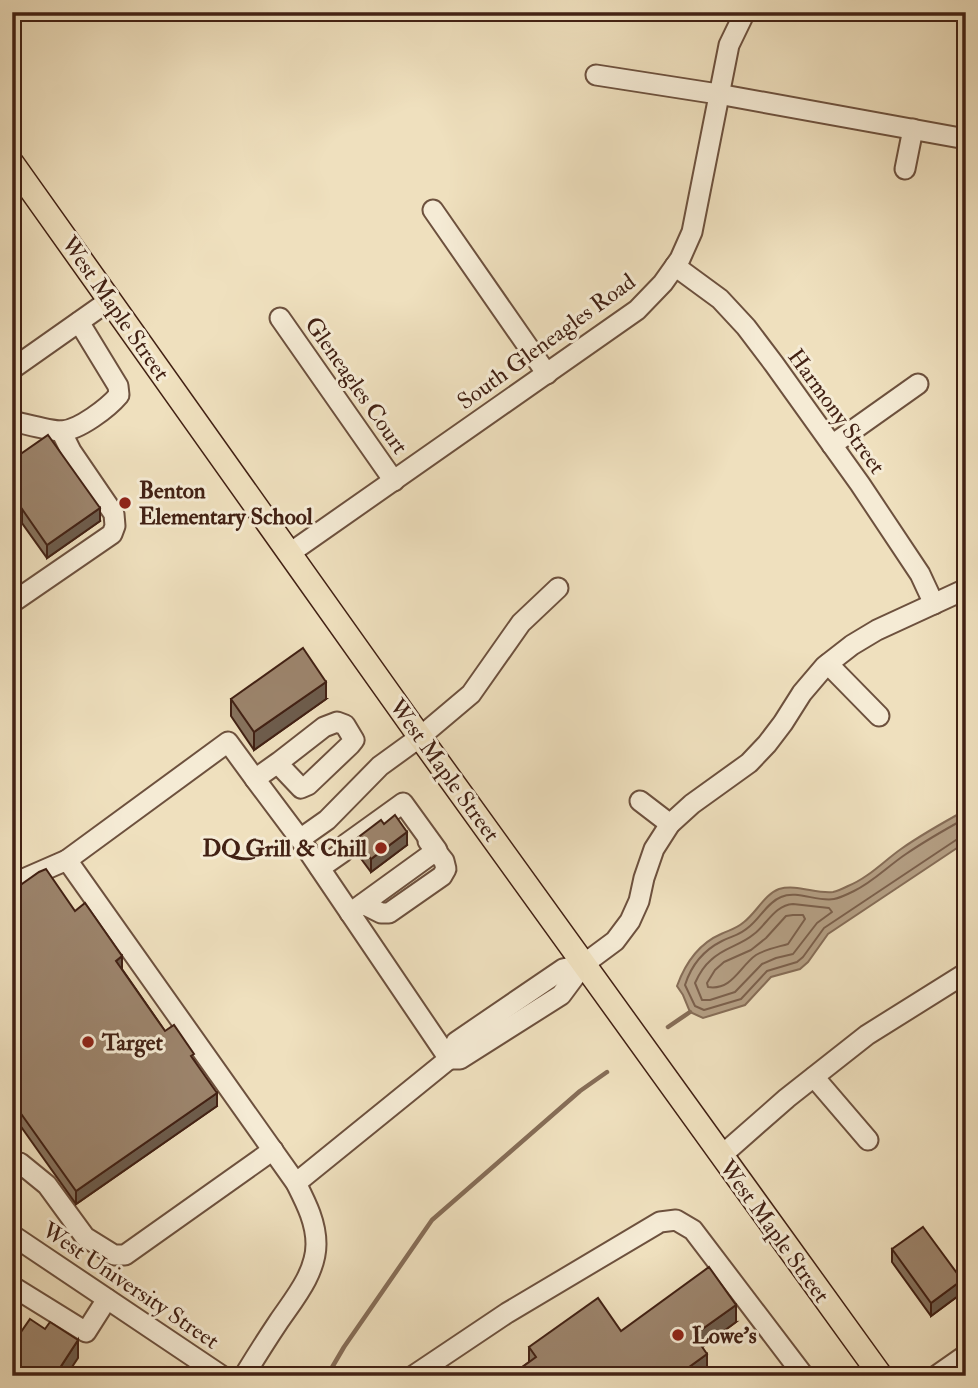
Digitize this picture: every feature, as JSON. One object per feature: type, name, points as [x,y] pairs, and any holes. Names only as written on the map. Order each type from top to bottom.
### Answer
[{"type":"main road","name":"West Maple Street","points":[[12,163],[420,737],[881,1376]]},
{"type":"street","name":"South Gleneagles Road","points":[[290,553],[637,310],[663,284],[681,260],[692,232],[729,45],[745,12]]},
{"type":"street","points":[[596,75],[966,139]]},
{"type":"street","points":[[905,169],[913,129]]},
{"type":"street","points":[[433,210],[547,374]]},
{"type":"street","name":"Harmony Street","points":[[676,267],[720,299],[746,327],[860,484],[920,574],[934,604]]},
{"type":"street","points":[[12,369],[110,300]]},
{"type":"street","name":"Gleneagles Court","points":[[280,318],[394,481]]},
{"type":"street","points":[[12,421],[61,431],[74,428],[111,405],[119,395],[118,386],[79,322]]},
{"type":"street","points":[[832,445],[918,384]]},
{"type":"street","points":[[16,600],[112,534],[115,526],[114,514],[71,451],[61,431]]},
{"type":"street","points":[[300,839],[327,820],[380,766],[471,694],[521,623],[558,588]]},
{"type":"street","points":[[296,1183],[449,1059],[460,1059],[561,995],[584,964],[615,941],[630,921],[639,901],[654,849],[670,824],[692,804],[749,763],[783,723],[802,693],[828,664],[877,630],[966,589]]},
{"type":"street","points":[[828,664],[879,716]]},
{"type":"street","points":[[12,884],[67,860],[228,742],[320,868],[357,909],[449,1059]]},
{"type":"street","points":[[255,779],[279,762]]},
{"type":"street","points":[[640,801],[670,824]]},
{"type":"street","points":[[320,868],[343,852],[346,844],[403,803],[437,850],[357,909]]},
{"type":"street","points":[[67,860],[296,1183],[311,1214],[316,1245],[309,1273],[244,1376]]},
{"type":"street","points":[[721,1156],[787,1098],[867,1035],[966,973]]},
{"type":"street","points":[[814,1077],[868,1139]]},
{"type":"street","points":[[15,1162],[47,1185],[85,1237],[114,1255],[125,1255],[272,1150]]},
{"type":"street","points":[[413,1376],[519,1306],[660,1222],[676,1220],[693,1230],[804,1376]]},
{"type":"street","name":"West University Street","points":[[12,1235],[222,1376]]},
{"type":"street","points":[[12,1291],[15,1288],[86,1332],[107,1299]]},
{"type":"street","points":[[936,1376],[966,1355]]},
{"type":"water","points":[[966,810],[966,842],[828,934],[800,969],[771,977],[745,1005],[703,1018],[690,1012],[677,986],[688,963],[706,943],[744,922],[774,891],[800,888],[833,892],[841,889],[862,879],[909,844]]},
{"type":"building","points":[[48,435],[100,508],[47,545],[22,509],[12,516],[12,460]]},
{"type":"building","points":[[303,648],[326,682],[254,732],[231,699]]},
{"type":"building","points":[[395,815],[407,832],[371,859],[356,839],[381,820],[384,824]]},
{"type":"building","name":"Target","points":[[46,869],[75,911],[85,903],[122,956],[116,961],[165,1031],[174,1025],[194,1054],[191,1056],[217,1093],[76,1191],[12,1101],[12,891]]},
{"type":"building","points":[[923,1227],[962,1280],[931,1303],[892,1249]]},
{"type":"building","name":"Lowe's","points":[[709,1267],[736,1305],[694,1335],[707,1354],[685,1370],[689,1376],[510,1376],[536,1357],[529,1347],[598,1298],[621,1331]]},
{"type":"building","points":[[30,1319],[45,1329],[50,1322],[78,1340],[56,1374],[59,1376],[12,1376],[12,1345]]},
{"type":"waterway","points":[[668,1027],[690,1012]]},
{"type":"waterway","points":[[327,1376],[432,1220],[580,1091],[607,1072]]},
{"type":"place","name":"Benton Elementary School","points":[[125,503]]},
{"type":"place","name":"DQ Grill & Chill","points":[[381,848]]},
{"type":"place","name":"Target","points":[[88,1042]]},
{"type":"place","name":"Lowe's","points":[[678,1335]]}]
